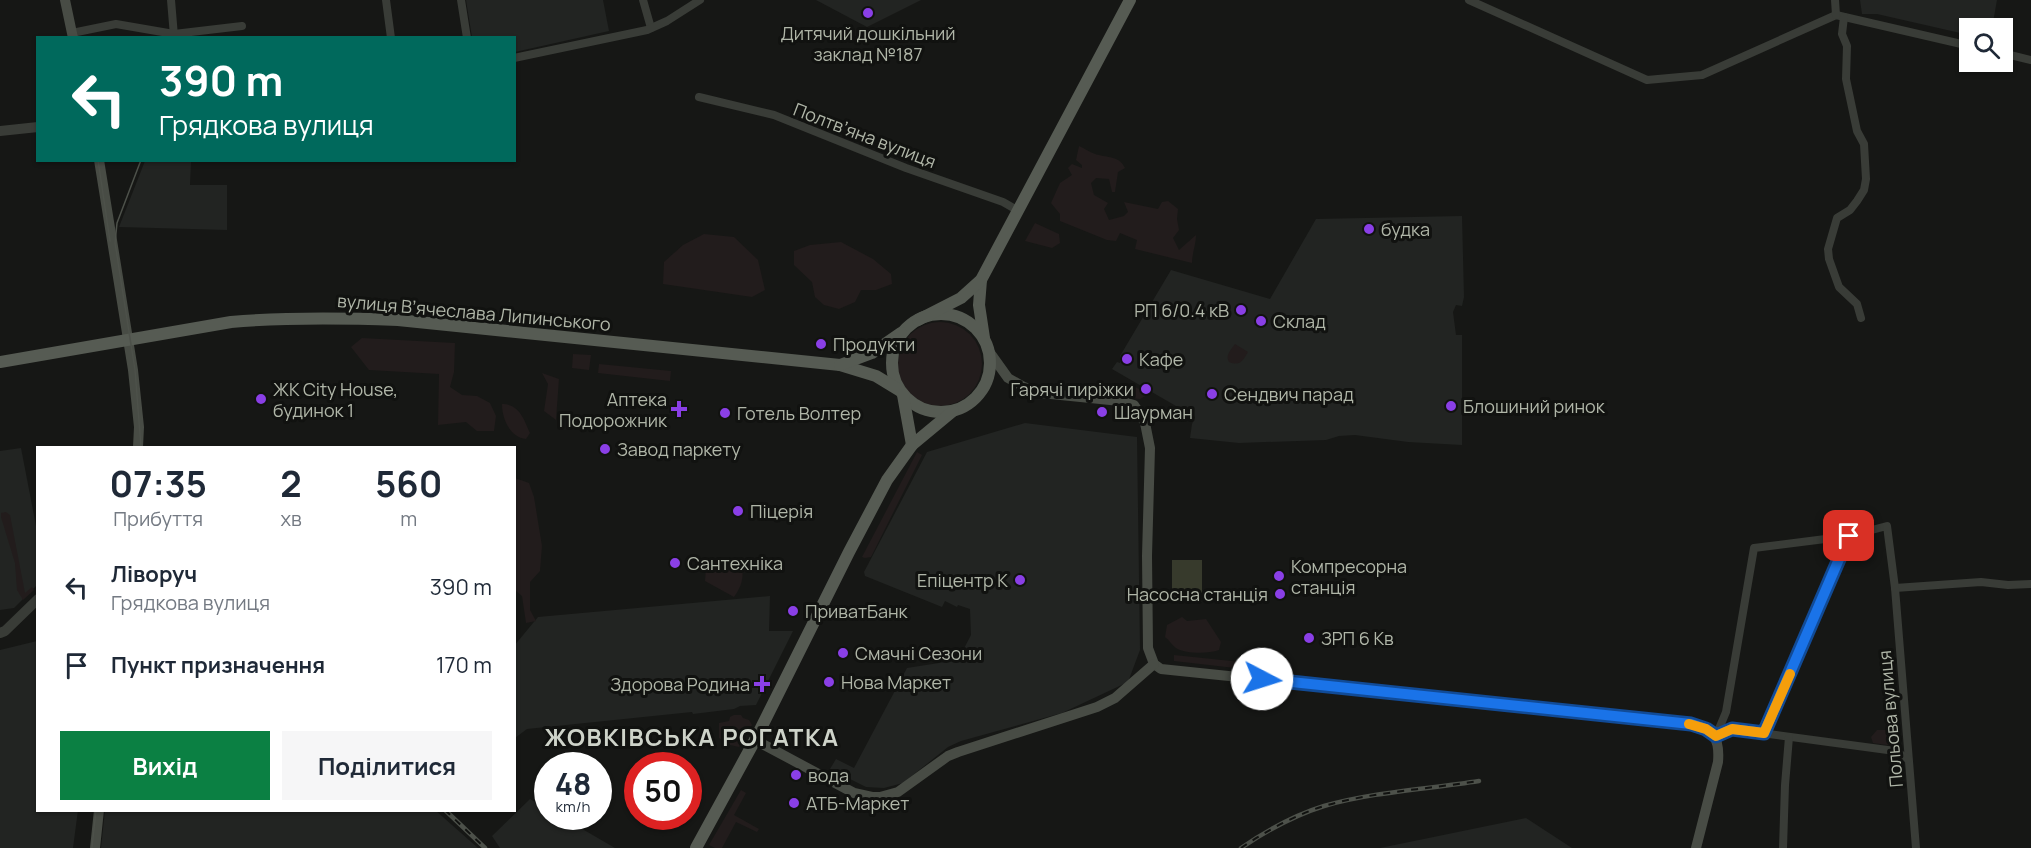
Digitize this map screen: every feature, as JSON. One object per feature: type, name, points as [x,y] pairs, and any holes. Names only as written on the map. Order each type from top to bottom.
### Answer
[{"type":"main road","points":[[65,0],[73,35]]},
{"type":"main road","points":[[912,445],[901,393],[895,381],[892,360],[894,349],[904,330],[918,320],[961,298],[981,280],[1130,0]]},
{"type":"main road","points":[[99,162],[128,339],[139,427],[138,446]]},
{"type":"main road","points":[[696,848],[755,740],[887,480],[912,445],[953,411],[970,403],[985,385],[990,362],[979,305],[981,280]]},
{"type":"main road","points":[[918,320],[939,315],[962,319],[971,325],[1008,378],[1024,387],[1041,393],[1120,401],[1134,405],[1145,423],[1150,448],[1147,556],[1148,648],[1154,664],[1161,669],[1691,724],[1706,729],[1716,736],[1719,750],[1718,762],[1696,848]]},
{"type":"main road","name":"вулиця Вʼячеслава Липинського","points":[[0,362],[231,322],[270,319],[365,318],[840,365],[876,376],[901,393]]},
{"type":"main road","name":"вулиця Вʼячеслава Липинського","points":[[840,365],[872,353],[904,330]]},
{"type":"main road","points":[[901,393],[921,408],[942,412],[953,411]]},
{"type":"main road","points":[[755,740],[854,794],[880,797],[898,792],[948,756],[1097,707],[1115,698],[1154,664]]},
{"type":"main road","points":[[95,848],[99,812]]},
{"type":"street","points":[[171,0],[174,36]]},
{"type":"street","points":[[386,0],[391,36]]},
{"type":"street","points":[[461,0],[467,36]]},
{"type":"street","points":[[643,0],[651,28]]},
{"type":"street","points":[[516,58],[630,35],[667,21],[700,0]]},
{"type":"street","points":[[1469,0],[1647,80],[1702,75],[1840,16],[1959,43]]},
{"type":"street","points":[[1835,0],[1842,34],[1847,46],[1846,79],[1857,131],[1864,144],[1866,179],[1864,190],[1857,201],[1850,210],[1837,218],[1828,249],[1829,259],[1839,287],[1857,304],[1862,318]]},
{"type":"street","points":[[73,35],[116,24],[174,36],[242,26]]},
{"type":"street","points":[[2013,56],[2031,60]]},
{"type":"street","name":"Полтвʼяна вулиця","points":[[699,97],[774,116],[906,168],[1003,202],[1017,210]]},
{"type":"street","points":[[0,130],[36,127]]},
{"type":"street","name":"Польова вулиця","points":[[1849,536],[1887,526],[1895,588],[1916,848]]},
{"type":"street","points":[[1716,736],[1726,712],[1754,548],[1849,536]]},
{"type":"street","points":[[1764,733],[1849,536]]},
{"type":"street","points":[[1895,588],[1981,582],[2008,585],[2031,584]]},
{"type":"street","points":[[0,633],[5,631],[36,601]]},
{"type":"street","points":[[1716,736],[1732,729],[1895,751],[1908,759]]},
{"type":"street","points":[[1783,848],[1789,737]]},
{"type":"shaded area","points":[[466,0],[603,0],[609,31],[516,52],[516,36],[472,36]]},
{"type":"shaded area","name":"Дитячий дошкільний заклад №187","points":[[816,0],[921,0],[867,27]]},
{"type":"shaded area","points":[[1860,0],[1997,0],[1994,18],[1959,18],[1959,33],[1877,14],[1862,14]]},
{"type":"shaded area","points":[[1079,146],[1094,154],[1117,159],[1125,168],[1118,172],[1115,192],[1112,192],[1109,179],[1096,178],[1091,183],[1094,195],[1108,203],[1104,209],[1109,220],[1124,216],[1128,212],[1124,202],[1158,209],[1162,202],[1168,201],[1178,209],[1179,230],[1173,238],[1179,250],[1196,235],[1192,263],[1135,249],[1137,240],[1120,233],[1116,241],[1107,240],[1060,221],[1060,214],[1051,203],[1060,183],[1072,175],[1068,168],[1072,164],[1082,168],[1076,160]]},
{"type":"shaded area","points":[[145,162],[191,162],[190,185],[227,185],[227,230],[119,227]]},
{"type":"shaded area","points":[[1462,216],[1464,297],[1462,306],[1456,305],[1453,312],[1456,335],[1462,335],[1462,445],[1408,442],[1355,435],[1326,440],[1239,443],[1190,438],[1195,417],[1112,369],[1117,362],[1120,363],[1120,356],[1171,270],[1270,299],[1316,219]]},
{"type":"shaded area","points":[[1035,223],[1059,234],[1060,243],[1052,248],[1025,241]]},
{"type":"shaded area","points":[[704,234],[734,237],[758,260],[765,290],[752,297],[663,284],[664,262],[683,245]]},
{"type":"shaded area","points":[[841,242],[873,259],[891,274],[892,284],[876,290],[861,290],[855,302],[839,309],[824,305],[815,297],[812,282],[794,265],[794,251],[810,245]]},
{"type":"shaded area","points":[[940,322],[956,325],[970,334],[979,348],[982,364],[979,380],[970,394],[956,403],[940,406],[924,403],[910,394],[901,380],[898,364],[901,348],[910,334],[924,325]]},
{"type":"shaded area","points":[[362,338],[455,343],[454,372],[450,387],[462,395],[477,396],[490,403],[496,416],[494,431],[477,431],[466,422],[438,425],[439,374],[369,370],[351,347]]},
{"type":"shaded area","points":[[1235,344],[1248,352],[1242,361],[1236,364],[1229,362],[1228,357]]},
{"type":"shaded area","points":[[573,354],[591,355],[589,370],[572,368]]},
{"type":"shaded area","points":[[599,364],[671,371],[670,381],[598,373]]},
{"type":"shaded area","points":[[542,373],[559,379],[556,420],[544,411],[548,384]]},
{"type":"shaded area","points":[[1129,384],[1149,394],[1140,399],[1114,396],[1123,386]]},
{"type":"shaded area","points":[[502,404],[517,409],[520,413],[530,433],[526,439],[520,438],[511,431],[503,416]]},
{"type":"shaded area","name":"Епіцентр К","points":[[1025,423],[1137,437],[1140,650],[1128,682],[1062,713],[961,741],[948,747],[903,783],[884,788],[866,787],[830,769],[836,759],[854,768],[907,668],[958,660],[971,635],[970,609],[958,605],[957,607],[945,601],[942,607],[865,576],[864,572],[927,452]]},
{"type":"shaded area","points":[[21,448],[36,526],[36,586],[14,608],[0,610],[0,451]]},
{"type":"shaded area","points":[[917,452],[922,455],[871,557],[862,557]]},
{"type":"shaded area","points":[[516,478],[529,483],[534,497],[542,546],[540,571],[530,582],[530,610],[536,621],[526,623],[522,596],[516,591]]},
{"type":"shaded area","points":[[6,512],[10,515],[25,593],[32,587],[34,590],[23,600],[17,590],[15,563],[1,517],[1,513]]},
{"type":"shaded area","points":[[1172,560],[1202,560],[1202,602],[1172,602]]},
{"type":"shaded area","points":[[715,564],[741,565],[742,582],[734,597],[705,581],[706,567]]},
{"type":"shaded area","points":[[770,596],[769,631],[793,631],[756,705],[693,714],[692,712],[527,729],[516,737],[516,644],[538,617]]},
{"type":"shaded area","points":[[1182,617],[1187,621],[1206,619],[1221,642],[1219,650],[1203,653],[1180,650],[1175,647],[1165,637],[1167,625]]},
{"type":"shaded area","points":[[36,641],[36,812],[78,812],[73,848],[0,848],[0,650]]},
{"type":"shaded area","points":[[1174,655],[1279,666],[1279,673],[1174,661]]},
{"type":"shaded area","points":[[734,715],[741,715],[752,725],[739,747],[730,745],[719,738],[719,723],[729,721]]},
{"type":"shaded area","points":[[1877,730],[1891,730],[1896,733],[1896,744],[1894,746],[1873,743],[1871,737]]},
{"type":"shaded area","points":[[741,790],[746,793],[734,815],[759,829],[757,832],[736,822],[722,848],[709,845]]},
{"type":"shaded area","points":[[530,799],[534,801],[534,830],[584,830],[615,848],[500,848],[492,836]]},
{"type":"shaded area","points":[[105,812],[437,812],[478,848],[101,848]]},
{"type":"shaded area","points":[[1526,818],[1572,848],[1380,848]]},
{"type":"tram line","points":[[98,162],[110,241]]},
{"type":"tram line","points":[[140,162],[117,223],[115,243],[135,370],[141,446]]},
{"type":"tram line","points":[[92,848],[96,812]]},
{"type":"railway","points":[[1241,848],[1281,824],[1324,806],[1381,794],[1479,781]]},
{"type":"railway","points":[[447,812],[485,848]]},
{"type":"slow traffic","points":[[1689,724],[1706,729],[1716,736],[1732,729],[1764,733],[1790,674]]},
{"type":"place","name":"Дитячий дошкільний заклад №187","points":[[868,13]]},
{"type":"place","name":"будка","points":[[1369,229]]},
{"type":"place","name":"РП 6/0.4 кВ","points":[[1241,310]]},
{"type":"place","name":"Склад","points":[[1261,321]]},
{"type":"place","name":"Продукти","points":[[821,344]]},
{"type":"place","name":"Кафе","points":[[1127,359]]},
{"type":"place","name":"Гарячі пиріжки","points":[[1146,389]]},
{"type":"place","name":"Сендвич парад","points":[[1212,394]]},
{"type":"place","name":"ЖК City House, будинок 1","points":[[261,399]]},
{"type":"place","name":"Блошиний ринок","points":[[1451,406]]},
{"type":"place","name":"Аптека Подорожник","points":[[679,409]]},
{"type":"place","name":"Шаурман","points":[[1102,412]]},
{"type":"place","name":"Готель Волтер","points":[[725,413]]},
{"type":"place","name":"Завод паркету","points":[[605,449]]},
{"type":"place","name":"Піцерія","points":[[738,511]]},
{"type":"place","name":"Сантехніка","points":[[675,563]]},
{"type":"place","name":"Компресорна станція","points":[[1279,576]]},
{"type":"place","name":"Епіцентр К","points":[[1020,580]]},
{"type":"place","name":"Насосна станція","points":[[1280,594]]},
{"type":"place","name":"ПриватБанк","points":[[793,611]]},
{"type":"place","name":"ЗРП 6 Кв","points":[[1309,638]]},
{"type":"place","name":"Смачні Сезони","points":[[843,653]]},
{"type":"place","name":"Нова Маркет","points":[[829,682]]},
{"type":"place","name":"Здорова Родина","points":[[762,684]]},
{"type":"place","name":"вода","points":[[796,775]]},
{"type":"place","name":"АТБ-Маркет","points":[[794,803]]},
{"type":"district","name":"ЖОВКІВСЬКА РОГАТКА","points":[[692,736]]},
{"type":"route","points":[[1262,679],[1691,724],[1706,729],[1716,736],[1732,729],[1764,733],[1849,536]]}]
